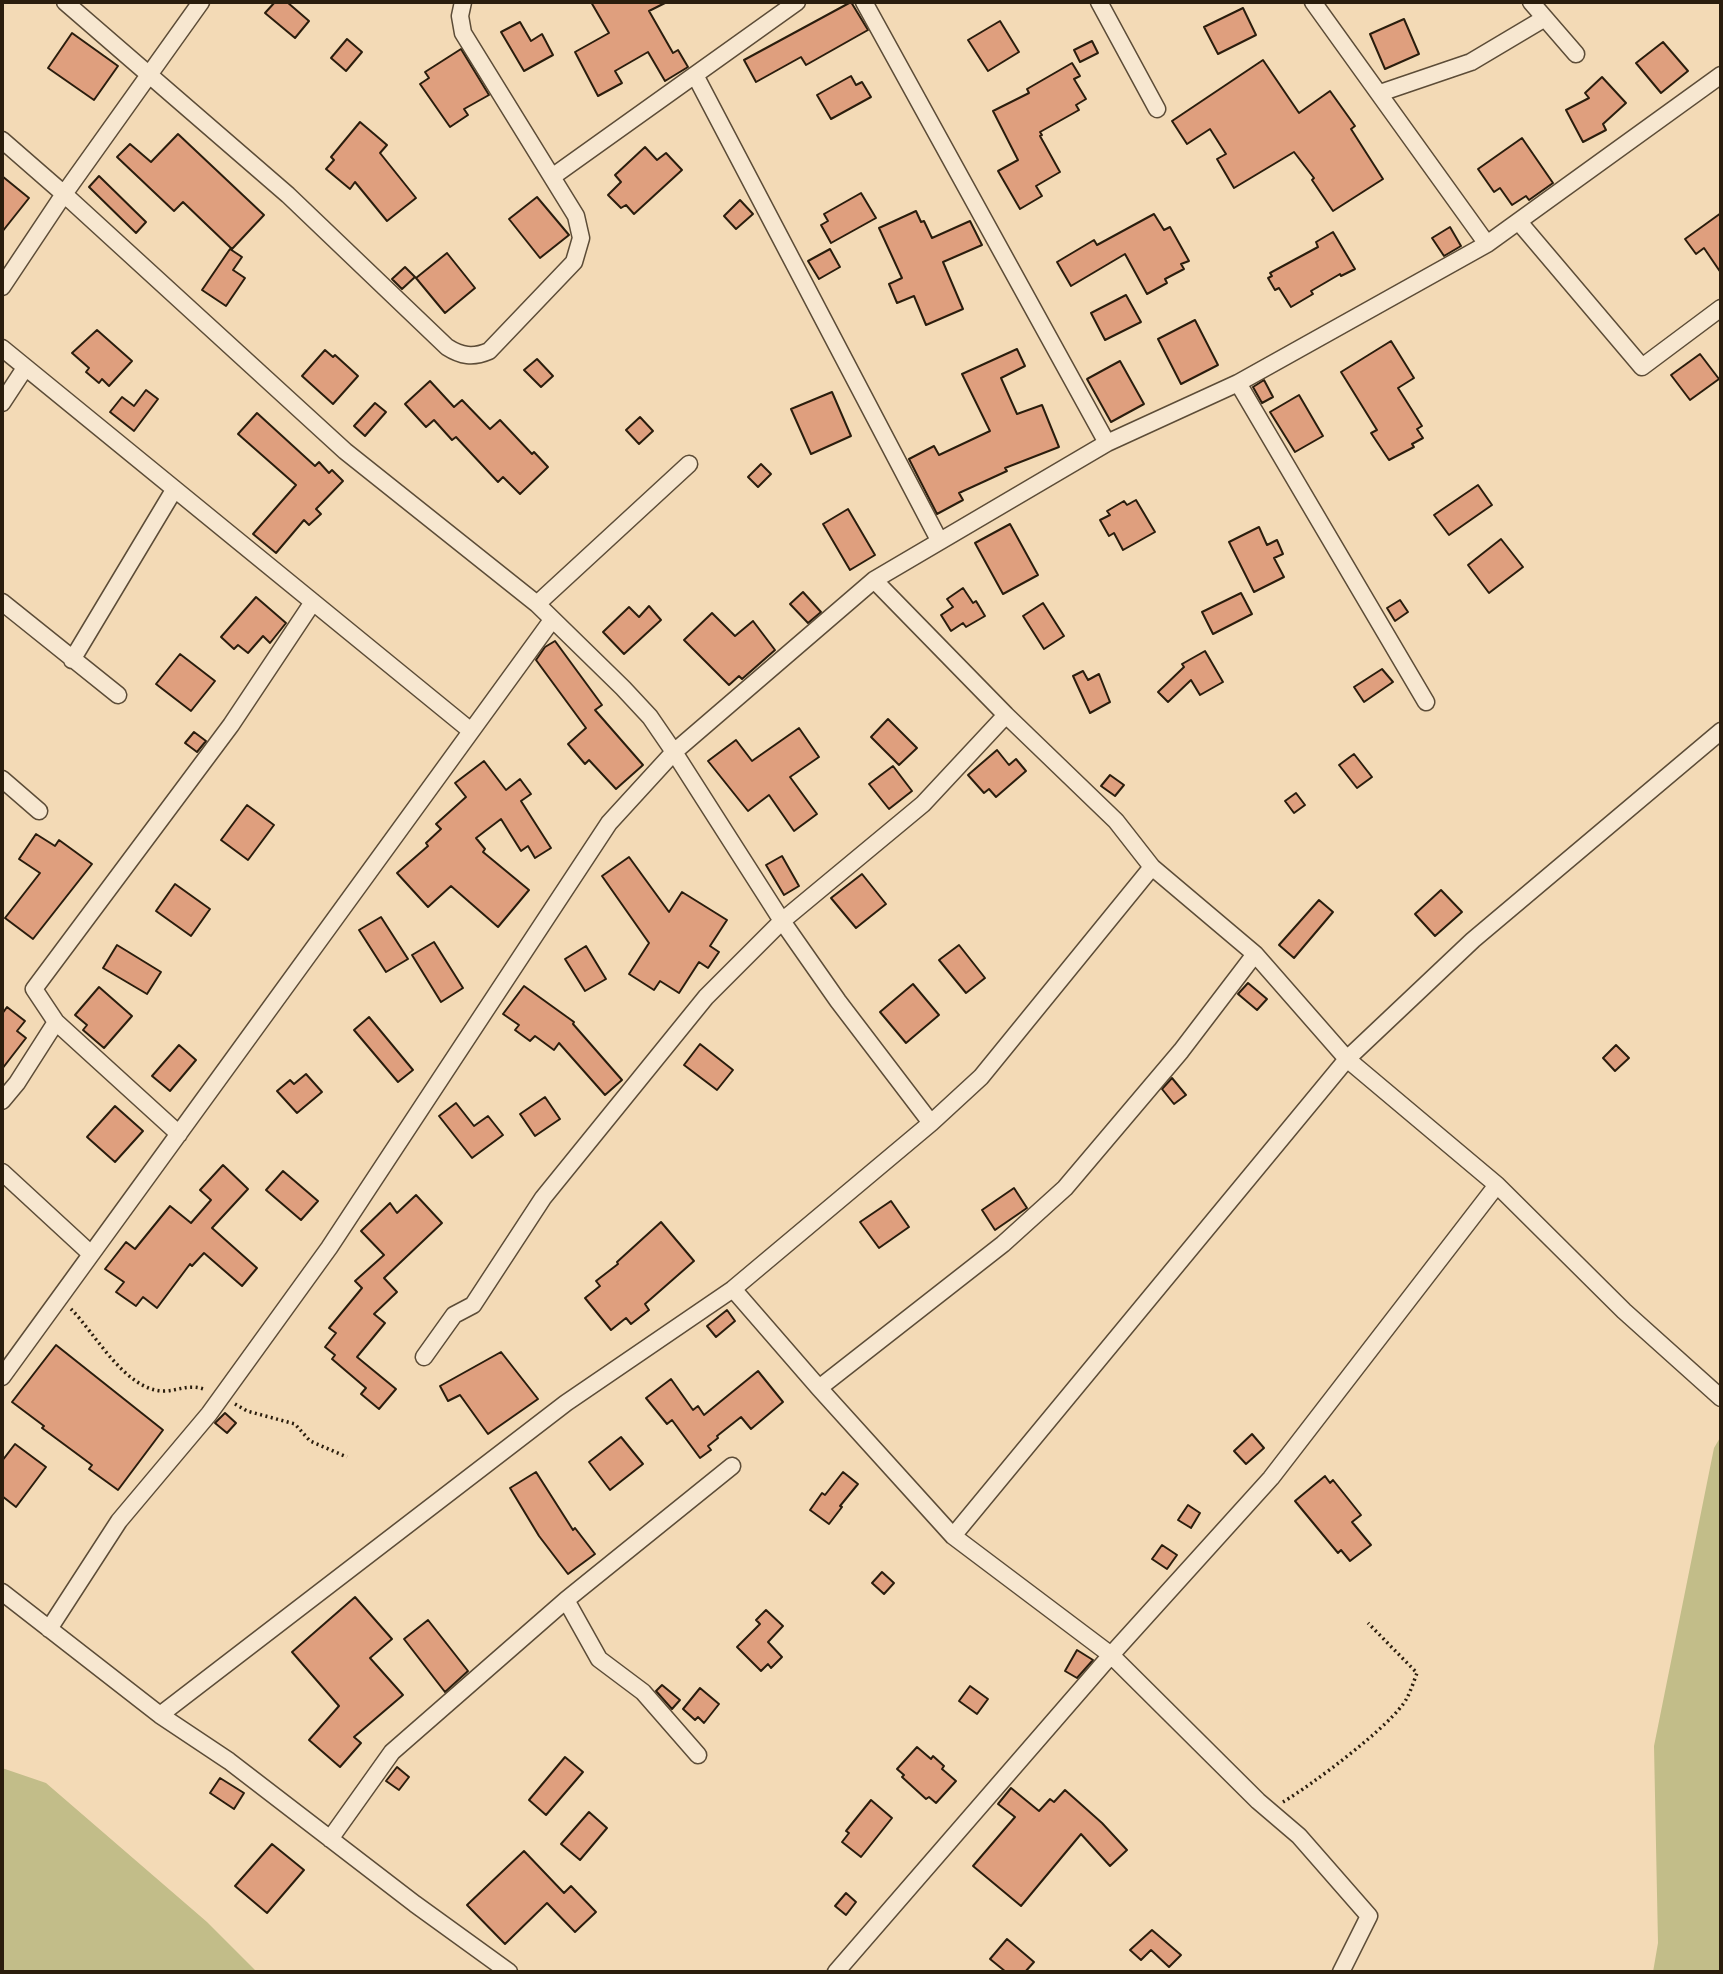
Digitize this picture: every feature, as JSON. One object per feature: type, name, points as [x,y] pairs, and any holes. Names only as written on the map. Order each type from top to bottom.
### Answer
[{"type":"street","points":[[65,2],[288,195],[447,347],[458,354],[477,356],[489,351],[574,262],[581,238],[576,216],[463,33],[460,16],[463,2]]},
{"type":"street","points":[[2,287],[64,194],[201,2]]},
{"type":"street","points":[[552,177],[797,2]]},
{"type":"street","points":[[864,2],[1107,443]]},
{"type":"street","points":[[1099,2],[1157,109]]},
{"type":"street","points":[[1314,2],[1487,244]]},
{"type":"street","points":[[1531,2],[1576,54]]},
{"type":"street","points":[[1380,93],[1471,62],[1545,18]]},
{"type":"street","points":[[695,75],[939,540]]},
{"type":"street","points":[[48,1629],[119,1521],[222,1396],[329,1248],[609,823],[674,752],[874,580],[1107,443],[1238,383],[1487,244],[1721,75]]},
{"type":"street","points":[[2,140],[345,451],[537,604],[641,707],[674,752],[782,921],[838,1001],[931,1123]]},
{"type":"street","points":[[1519,222],[1642,367],[1721,308]]},
{"type":"street","points":[[2,348],[471,731]]},
{"type":"street","points":[[2,403],[25,368]]},
{"type":"street","points":[[1238,383],[1426,702]]},
{"type":"street","points":[[537,604],[689,464]]},
{"type":"street","points":[[72,660],[174,489]]},
{"type":"street","points":[[874,580],[1006,715],[1116,821],[1152,867],[1255,954],[1347,1059],[1497,1185],[1624,1311],[1721,1398]]},
{"type":"street","points":[[2,602],[118,695]]},
{"type":"street","points":[[179,1134],[56,1022],[34,989],[231,725],[313,602]]},
{"type":"street","points":[[2,1377],[552,620]]},
{"type":"street","points":[[424,1357],[454,1315],[473,1305],[543,1198],[705,997],[782,921],[923,804],[1006,715]]},
{"type":"street","points":[[953,1536],[1347,1059],[1473,940],[1721,731]]},
{"type":"street","points":[[2,779],[38,811]]},
{"type":"street","points":[[160,1715],[566,1403],[733,1289],[931,1123],[981,1077],[1152,867]]},
{"type":"street","points":[[819,1388],[1003,1244],[1065,1188],[1181,1051],[1255,954]]},
{"type":"street","points":[[2,1101],[17,1083],[56,1022]]},
{"type":"street","points":[[2,1172],[91,1254]]},
{"type":"street","points":[[836,1972],[1111,1655],[1271,1478],[1497,1185]]},
{"type":"street","points":[[733,1289],[953,1536],[1111,1655],[1269,1811],[1298,1836],[1369,1916],[1341,1972]]},
{"type":"street","points":[[330,1839],[392,1752],[566,1600],[732,1466]]},
{"type":"street","points":[[2,1592],[160,1715],[229,1761],[415,1905],[509,1972]]},
{"type":"street","points":[[566,1600],[599,1659],[643,1692],[698,1755]]},
{"type":"path","points":[[60,1297],[88,1325],[105,1353],[129,1376],[148,1387],[163,1391],[198,1387],[222,1396],[247,1411],[295,1424],[310,1441],[347,1457]]},
{"type":"path","points":[[1269,1811],[1300,1792],[1337,1763],[1387,1721],[1407,1700],[1417,1673],[1368,1623]]},
{"type":"shaded area","points":[[1721,1436],[1721,1972],[1653,1972],[1658,1943],[1654,1746],[1714,1448]]},
{"type":"shaded area","points":[[2,1768],[46,1783],[207,1922],[257,1972],[2,1972]]},
{"type":"building","points":[[275,2],[287,2],[309,21],[295,38],[265,13]]},
{"type":"building","points":[[591,2],[667,2],[649,11],[673,53],[678,50],[688,67],[665,81],[648,52],[615,71],[622,83],[598,96],[575,52],[609,33]]},
{"type":"building","points":[[851,2],[868,30],[806,65],[801,57],[756,82],[744,60]]},
{"type":"building","points":[[1243,8],[1256,35],[1218,54],[1204,27]]},
{"type":"building","points":[[1404,19],[1419,54],[1385,69],[1370,34]]},
{"type":"building","points":[[1000,21],[1019,52],[988,71],[968,40]]},
{"type":"building","points":[[520,22],[531,41],[542,34],[553,55],[524,71],[501,32]]},
{"type":"building","points":[[72,33],[118,66],[94,100],[48,68]]},
{"type":"building","points":[[347,39],[362,52],[346,71],[331,58]]},
{"type":"building","points":[[1092,41],[1098,53],[1080,62],[1074,50]]},
{"type":"building","points":[[1663,42],[1688,71],[1661,93],[1636,63]]},
{"type":"building","points":[[461,49],[489,95],[464,109],[468,115],[450,127],[420,84],[429,78],[425,72]]},
{"type":"building","points":[[1263,60],[1299,113],[1330,91],[1355,126],[1351,129],[1383,179],[1333,211],[1312,180],[1314,178],[1294,152],[1234,188],[1217,159],[1226,154],[1210,129],[1187,144],[1172,121]]},
{"type":"building","points":[[1072,63],[1080,76],[1074,79],[1086,99],[1076,105],[1079,110],[1040,132],[1060,172],[1036,186],[1042,196],[1020,209],[998,171],[1018,160],[993,111],[1029,93],[1027,89]]},
{"type":"building","points":[[851,76],[856,85],[862,82],[871,97],[831,119],[817,95]]},
{"type":"building","points":[[1602,77],[1626,103],[1603,124],[1606,130],[1583,142],[1566,110],[1589,98],[1585,93]]},
{"type":"building","points":[[360,122],[387,145],[380,153],[416,198],[387,221],[355,182],[350,189],[326,169],[334,160],[331,157]]},
{"type":"building","points":[[178,134],[264,215],[232,249],[183,202],[174,211],[117,157],[130,144],[151,162]]},
{"type":"building","points":[[1522,138],[1553,183],[1529,200],[1526,196],[1512,205],[1500,188],[1494,192],[1478,169]]},
{"type":"building","points":[[645,147],[657,160],[666,153],[682,170],[634,214],[626,205],[621,208],[608,195],[621,182],[615,175]]},
{"type":"building","points":[[2,176],[29,198],[2,232]]},
{"type":"building","points":[[99,176],[146,222],[136,233],[89,187]]},
{"type":"building","points":[[861,193],[876,218],[831,243],[821,225],[828,221],[824,214]]},
{"type":"building","points":[[537,197],[569,235],[540,258],[509,219]]},
{"type":"building","points":[[740,200],[753,214],[736,229],[724,216]]},
{"type":"building","points":[[916,211],[932,238],[970,221],[982,245],[943,262],[963,309],[926,325],[914,296],[897,303],[889,284],[902,278],[879,228]]},
{"type":"building","points":[[1721,213],[1721,273],[1704,248],[1696,254],[1685,239]]},
{"type":"building","points":[[1154,214],[1164,230],[1170,227],[1189,261],[1181,264],[1184,269],[1165,279],[1167,283],[1147,294],[1125,254],[1071,286],[1057,262],[1094,240],[1097,245]]},
{"type":"building","points":[[1450,227],[1461,246],[1444,256],[1432,238]]},
{"type":"building","points":[[1333,232],[1355,269],[1341,276],[1340,274],[1311,291],[1313,294],[1291,307],[1279,288],[1275,290],[1268,278],[1272,276],[1270,273],[1318,247],[1316,242]]},
{"type":"building","points":[[230,249],[242,257],[233,270],[245,278],[226,306],[202,290]]},
{"type":"building","points":[[830,249],[840,267],[819,279],[808,261]]},
{"type":"building","points":[[447,253],[475,288],[445,313],[416,278]]},
{"type":"building","points":[[405,267],[415,277],[402,289],[392,279]]},
{"type":"building","points":[[1126,295],[1141,322],[1105,340],[1091,313]]},
{"type":"building","points":[[1195,320],[1218,365],[1181,384],[1158,339]]},
{"type":"building","points":[[97,330],[132,361],[109,386],[102,379],[99,383],[86,372],[89,368],[72,353]]},
{"type":"building","points":[[1391,341],[1414,378],[1398,388],[1422,426],[1417,429],[1423,438],[1412,444],[1414,447],[1389,460],[1371,433],[1377,430],[1341,372]]},
{"type":"building","points":[[1017,349],[1025,366],[1001,378],[1017,414],[1042,405],[1059,447],[1005,468],[1007,471],[959,493],[963,500],[937,514],[909,459],[934,446],[939,455],[990,431],[962,374]]},
{"type":"building","points":[[325,350],[333,357],[335,355],[358,376],[333,404],[302,376]]},
{"type":"building","points":[[1700,354],[1719,379],[1690,400],[1671,375]]},
{"type":"building","points":[[537,359],[553,376],[541,387],[524,370]]},
{"type":"building","points":[[1120,361],[1144,404],[1111,422],[1087,379]]},
{"type":"building","points":[[1264,380],[1273,397],[1262,403],[1253,387]]},
{"type":"building","points":[[430,381],[454,407],[462,400],[490,429],[500,420],[548,467],[520,494],[503,477],[498,482],[456,437],[452,440],[434,420],[426,427],[405,404]]},
{"type":"building","points":[[146,390],[158,399],[134,431],[110,412],[122,397],[134,406]]},
{"type":"building","points":[[832,392],[851,436],[811,454],[791,409]]},
{"type":"building","points":[[1299,395],[1323,436],[1295,452],[1270,412]]},
{"type":"building","points":[[375,403],[386,412],[365,436],[354,426]]},
{"type":"building","points":[[257,413],[315,466],[319,462],[329,473],[332,470],[343,481],[316,509],[321,514],[309,525],[304,520],[276,553],[253,534],[296,485],[238,434]]},
{"type":"building","points":[[640,417],[653,431],[639,444],[626,430]]},
{"type":"building","points":[[761,464],[771,474],[758,487],[748,477]]},
{"type":"building","points":[[1478,485],[1492,505],[1449,535],[1434,515]]},
{"type":"building","points":[[1136,500],[1155,532],[1123,550],[1114,533],[1109,536],[1100,520],[1110,515],[1107,511],[1124,501],[1127,505]]},
{"type":"building","points":[[848,509],[875,555],[850,570],[823,524]]},
{"type":"building","points":[[1010,524],[1038,575],[1003,594],[975,543]]},
{"type":"building","points":[[1259,527],[1267,545],[1277,540],[1283,554],[1274,558],[1284,577],[1254,592],[1229,542]]},
{"type":"building","points":[[1501,539],[1523,567],[1489,593],[1468,565]]},
{"type":"building","points":[[963,588],[973,603],[976,601],[985,616],[966,627],[963,623],[951,631],[941,615],[953,607],[947,599]]},
{"type":"building","points":[[803,592],[821,612],[808,623],[790,604]]},
{"type":"building","points":[[1241,593],[1252,614],[1213,634],[1202,612]]},
{"type":"building","points":[[256,597],[286,623],[270,643],[263,636],[248,653],[238,645],[234,649],[221,637]]},
{"type":"building","points":[[1400,600],[1408,612],[1395,621],[1387,608]]},
{"type":"building","points":[[1043,603],[1064,636],[1044,649],[1023,616]]},
{"type":"building","points":[[649,606],[661,620],[624,654],[603,632],[629,607],[639,617]]},
{"type":"building","points":[[712,613],[735,636],[753,621],[775,650],[742,679],[739,676],[729,685],[684,640]]},
{"type":"building","points":[[555,641],[602,705],[595,710],[643,765],[616,789],[589,760],[585,764],[568,744],[586,728],[536,660],[545,647]]},
{"type":"building","points":[[1205,651],[1223,682],[1200,695],[1191,680],[1168,702],[1158,692],[1184,667],[1182,664]]},
{"type":"building","points":[[180,654],[215,681],[191,711],[156,684]]},
{"type":"building","points":[[1382,669],[1393,682],[1364,702],[1354,687]]},
{"type":"building","points":[[1083,671],[1088,680],[1099,674],[1110,702],[1090,713],[1073,676]]},
{"type":"building","points":[[888,719],[917,748],[899,765],[871,737]]},
{"type":"building","points":[[799,728],[819,757],[790,777],[817,814],[794,831],[769,795],[748,811],[708,761],[736,740],[752,761]]},
{"type":"building","points":[[194,732],[206,741],[197,752],[185,743]]},
{"type":"building","points":[[997,750],[1009,765],[1016,759],[1026,771],[996,797],[989,789],[984,793],[968,775]]},
{"type":"building","points":[[1354,754],[1372,777],[1357,788],[1339,765]]},
{"type":"building","points":[[484,761],[506,790],[520,779],[531,794],[521,801],[551,848],[535,858],[528,846],[521,851],[501,819],[476,838],[485,849],[483,852],[529,890],[498,927],[451,886],[428,907],[397,873],[428,846],[426,843],[441,829],[436,824],[466,797],[455,783]]},
{"type":"building","points":[[893,766],[912,791],[889,809],[869,784]]},
{"type":"building","points":[[1110,775],[1124,785],[1115,796],[1101,786]]},
{"type":"building","points":[[1296,793],[1305,805],[1294,813],[1285,801]]},
{"type":"building","points":[[247,805],[274,825],[248,860],[221,840]]},
{"type":"building","points":[[36,834],[55,846],[59,840],[92,864],[33,939],[5,918],[40,873],[19,859]]},
{"type":"building","points":[[782,856],[799,886],[784,895],[766,865]]},
{"type":"building","points":[[629,857],[669,912],[682,892],[727,920],[710,946],[719,952],[708,968],[699,962],[679,993],[660,981],[654,990],[629,974],[649,943],[602,876]]},
{"type":"building","points":[[862,874],[886,904],[856,928],[831,898]]},
{"type":"building","points":[[175,884],[210,909],[191,936],[156,911]]},
{"type":"building","points":[[1441,890],[1462,912],[1435,936],[1415,914]]},
{"type":"building","points":[[1319,900],[1333,912],[1294,958],[1279,945]]},
{"type":"building","points":[[381,917],[408,959],[386,972],[359,930]]},
{"type":"building","points":[[434,942],[463,988],[441,1002],[412,955]]},
{"type":"building","points":[[117,945],[161,972],[147,994],[103,968]]},
{"type":"building","points":[[959,945],[985,978],[966,993],[939,960]]},
{"type":"building","points":[[586,946],[606,979],[585,991],[565,959]]},
{"type":"building","points":[[1248,983],[1267,999],[1257,1010],[1238,994]]},
{"type":"building","points":[[913,984],[939,1015],[906,1043],[880,1012]]},
{"type":"building","points":[[524,986],[574,1022],[622,1080],[605,1095],[559,1043],[554,1050],[535,1036],[530,1041],[515,1030],[519,1025],[503,1014]]},
{"type":"building","points":[[99,987],[132,1016],[104,1048],[83,1030],[87,1025],[75,1015]]},
{"type":"building","points":[[7,1007],[25,1021],[17,1031],[26,1038],[2,1069],[2,1014]]},
{"type":"building","points":[[369,1017],[413,1070],[398,1082],[354,1030]]},
{"type":"building","points":[[700,1044],[733,1070],[717,1090],[684,1065]]},
{"type":"building","points":[[179,1045],[196,1060],[170,1091],[152,1076]]},
{"type":"building","points":[[1616,1045],[1629,1058],[1615,1071],[1603,1058]]},
{"type":"building","points":[[306,1074],[322,1092],[297,1113],[277,1091],[290,1080],[294,1084]]},
{"type":"building","points":[[1172,1078],[1186,1095],[1174,1104],[1162,1089]]},
{"type":"building","points":[[545,1097],[560,1119],[535,1136],[520,1114]]},
{"type":"building","points":[[456,1103],[474,1126],[488,1116],[503,1135],[472,1158],[439,1116]]},
{"type":"building","points":[[115,1106],[143,1131],[115,1162],[87,1137]]},
{"type":"building","points":[[223,1165],[248,1189],[212,1228],[257,1268],[242,1286],[204,1253],[192,1266],[190,1264],[157,1308],[143,1297],[136,1306],[116,1292],[124,1282],[105,1269],[126,1242],[135,1249],[170,1206],[191,1223],[211,1200],[200,1190]]},
{"type":"building","points":[[283,1171],[318,1201],[301,1220],[266,1190]]},
{"type":"building","points":[[1014,1188],[1027,1208],[995,1230],[982,1210]]},
{"type":"building","points":[[416,1195],[442,1223],[384,1278],[397,1292],[374,1314],[385,1323],[357,1357],[396,1389],[379,1409],[361,1394],[366,1388],[332,1359],[335,1355],[325,1347],[336,1333],[329,1328],[362,1288],[355,1281],[384,1255],[361,1231],[390,1203],[397,1213]]},
{"type":"building","points":[[891,1201],[909,1227],[879,1248],[860,1222]]},
{"type":"building","points":[[661,1222],[694,1261],[645,1304],[649,1310],[631,1324],[626,1318],[611,1330],[585,1298],[600,1286],[596,1281],[618,1264],[617,1262]]},
{"type":"building","points":[[727,1310],[735,1321],[716,1337],[707,1326]]},
{"type":"building","points":[[56,1345],[163,1430],[118,1490],[89,1469],[92,1465],[12,1402]]},
{"type":"building","points":[[501,1352],[538,1399],[488,1434],[460,1395],[448,1401],[440,1386]]},
{"type":"building","points":[[758,1371],[783,1402],[751,1429],[741,1417],[717,1436],[708,1446],[711,1450],[700,1458],[672,1420],[667,1424],[646,1398],[671,1379],[693,1410],[698,1406],[704,1415]]},
{"type":"building","points":[[225,1413],[236,1423],[227,1433],[215,1423]]},
{"type":"building","points":[[1252,1434],[1264,1448],[1246,1464],[1234,1451]]},
{"type":"building","points":[[621,1437],[643,1464],[610,1490],[589,1462]]},
{"type":"building","points":[[15,1444],[46,1467],[16,1507],[2,1496],[2,1461]]},
{"type":"building","points":[[536,1472],[573,1530],[575,1528],[595,1554],[568,1574],[539,1536],[510,1488]]},
{"type":"building","points":[[843,1472],[858,1484],[829,1524],[810,1510]]},
{"type":"building","points":[[1325,1476],[1330,1483],[1333,1480],[1361,1515],[1352,1522],[1371,1545],[1350,1561],[1341,1550],[1338,1553],[1295,1501]]},
{"type":"building","points":[[1188,1505],[1200,1513],[1191,1528],[1178,1520]]},
{"type":"building","points":[[1162,1545],[1177,1555],[1167,1569],[1152,1559]]},
{"type":"building","points":[[882,1572],[894,1583],[884,1594],[872,1583]]},
{"type":"building","points":[[355,1597],[392,1639],[370,1658],[403,1695],[354,1737],[361,1743],[340,1767],[309,1740],[339,1706],[292,1652]]},
{"type":"building","points":[[766,1610],[783,1626],[768,1642],[782,1657],[771,1668],[768,1664],[761,1671],[737,1647],[760,1624],[756,1620]]},
{"type":"building","points":[[428,1620],[468,1671],[445,1692],[404,1639]]},
{"type":"building","points":[[1077,1650],[1093,1660],[1077,1678],[1065,1671]]},
{"type":"building","points":[[662,1685],[680,1700],[672,1709],[656,1691]]},
{"type":"building","points":[[970,1686],[988,1699],[977,1714],[959,1701]]},
{"type":"building","points":[[700,1688],[719,1704],[704,1723],[698,1717],[695,1720],[683,1709]]},
{"type":"building","points":[[917,1747],[931,1759],[933,1756],[944,1766],[942,1769],[956,1781],[936,1803],[929,1797],[926,1799],[897,1769]]},
{"type":"building","points":[[565,1757],[583,1772],[546,1815],[529,1800]]},
{"type":"building","points":[[397,1767],[409,1777],[399,1790],[386,1781]]},
{"type":"building","points":[[220,1778],[244,1793],[234,1809],[210,1793]]},
{"type":"building","points":[[1011,1788],[1039,1811],[1050,1799],[1054,1802],[1065,1790],[1127,1850],[1110,1866],[1081,1834],[1021,1906],[973,1866],[1015,1817],[998,1804]]},
{"type":"building","points":[[871,1800],[892,1818],[861,1857],[842,1842],[849,1833],[846,1831]]},
{"type":"building","points":[[589,1812],[607,1828],[580,1860],[561,1844]]},
{"type":"building","points":[[272,1844],[304,1870],[267,1913],[235,1886]]},
{"type":"building","points":[[524,1851],[564,1893],[571,1886],[596,1912],[575,1932],[547,1903],[505,1944],[467,1905]]},
{"type":"building","points":[[846,1893],[856,1902],[846,1915],[835,1906]]},
{"type":"building","points":[[1152,1930],[1181,1955],[1169,1967],[1151,1950],[1141,1960],[1130,1950]]},
{"type":"building","points":[[1007,1939],[1034,1962],[1025,1972],[1006,1972],[990,1959]]}]
